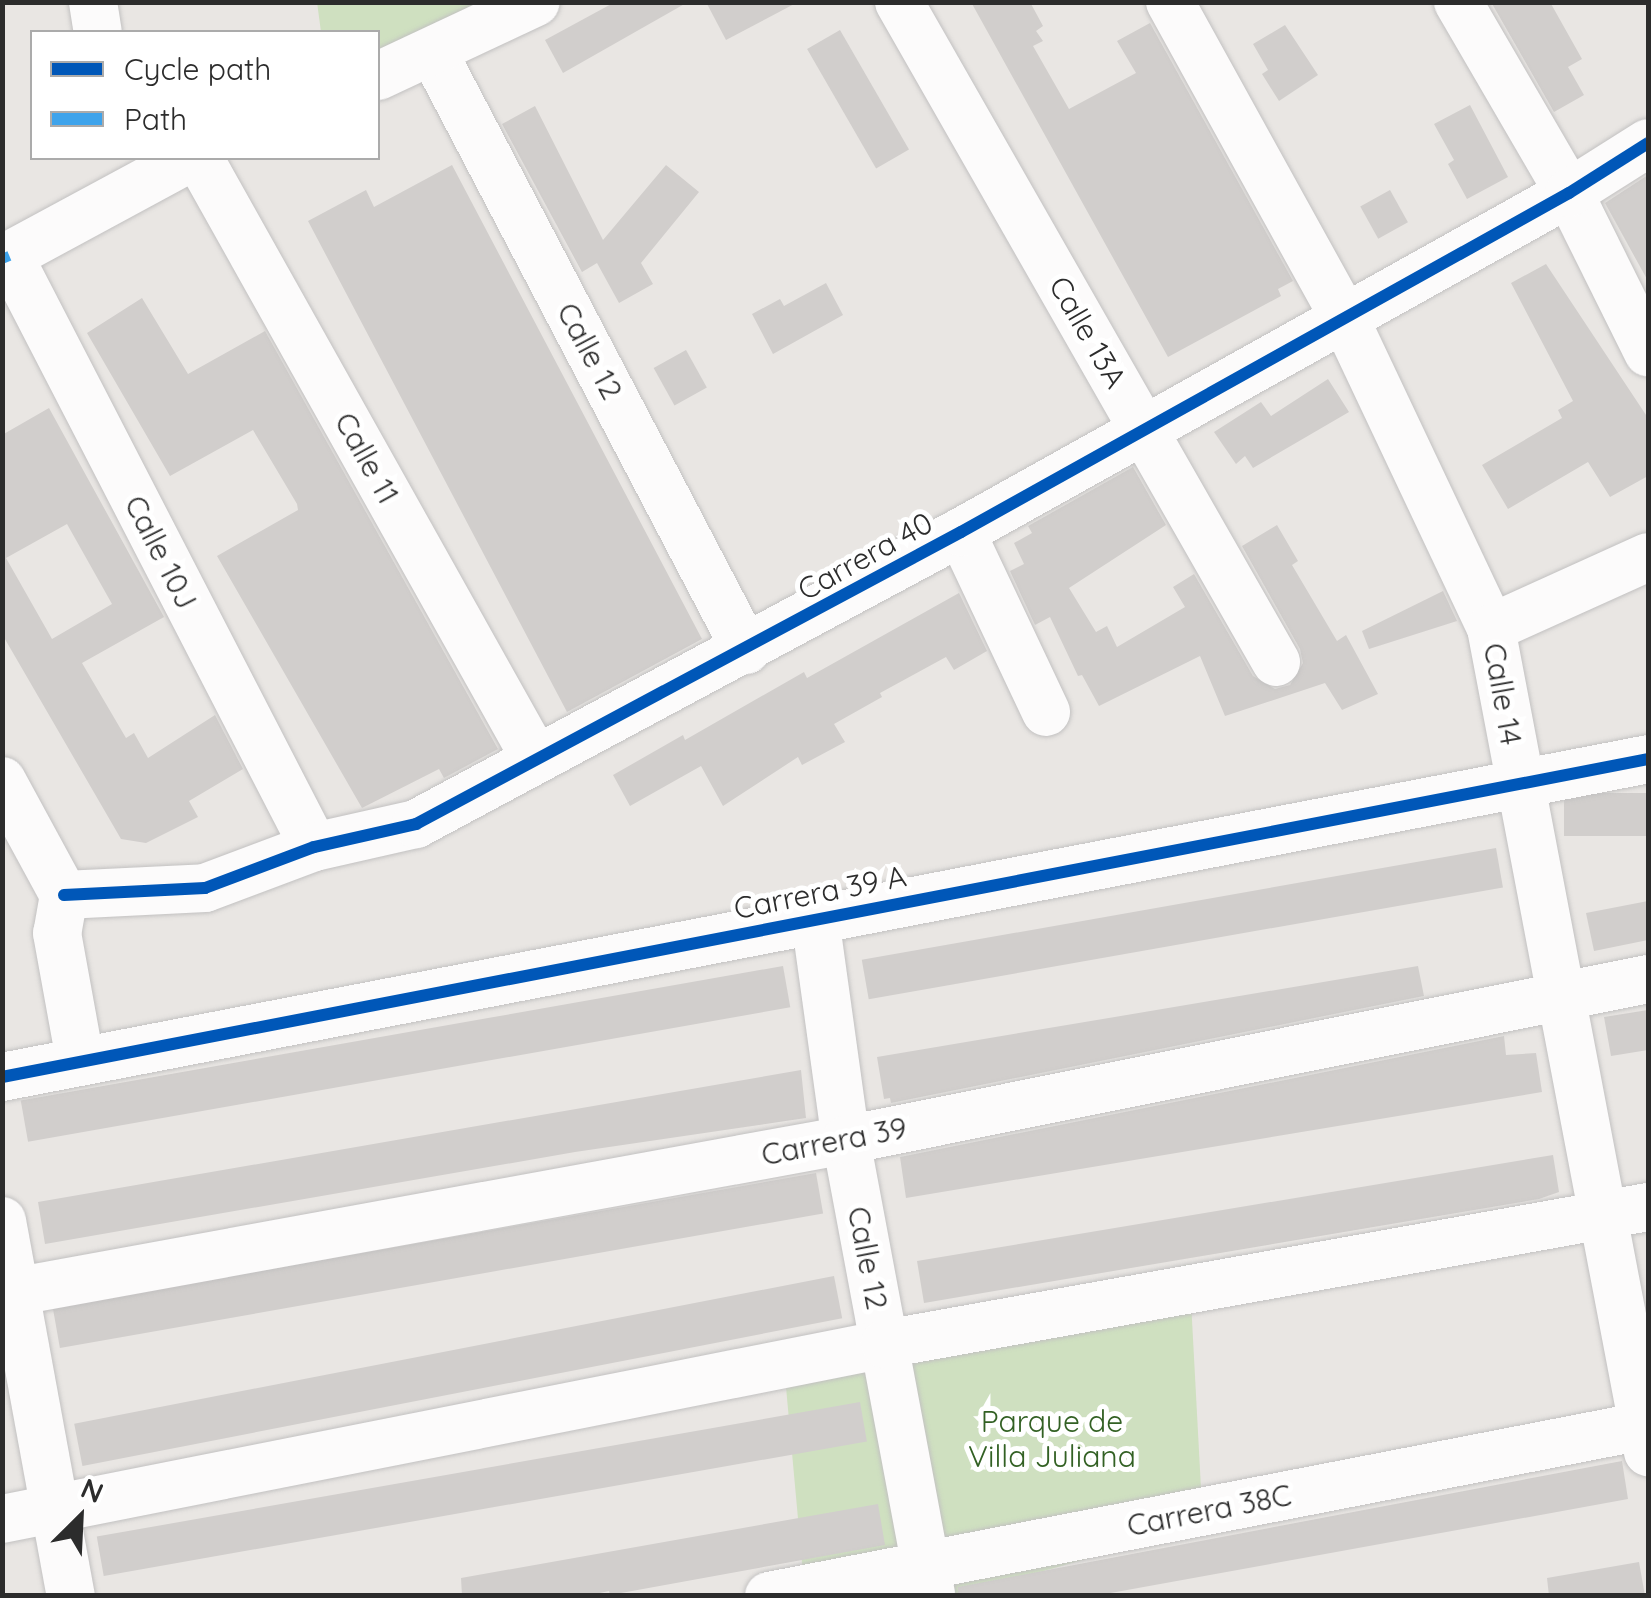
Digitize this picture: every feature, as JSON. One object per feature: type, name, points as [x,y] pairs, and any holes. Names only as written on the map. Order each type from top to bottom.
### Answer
[{"type":"street","points":[[93,2],[98,30]]},
{"type":"street","points":[[380,75],[536,2]]},
{"type":"street","name":"Calle 13A","points":[[898,2],[1276,662]]},
{"type":"street","name":"Calle 14","points":[[1170,2],[1345,319],[1492,628],[1560,994],[1626,1212],[1647,1434]]},
{"type":"street","points":[[1458,2],[1569,194],[1648,352]]},
{"type":"street","name":"Calle 12","points":[[433,52],[746,650]]},
{"type":"street","name":"Carrera 40","points":[[64,896],[206,888],[314,847],[416,824],[961,532],[1569,194],[1648,143]]},
{"type":"street","name":"Calle 10J","points":[[186,160],[8,256],[314,847]]},
{"type":"street","name":"Calle 11","points":[[200,160],[534,758]]},
{"type":"street","points":[[961,532],[1046,712]]},
{"type":"street","points":[[1492,628],[1648,557]]},
{"type":"street","name":"Carrera 39 A","points":[[2,1077],[1648,759]]},
{"type":"street","points":[[2,781],[64,896],[57,934],[80,1060]]},
{"type":"street","name":"Calle 12","points":[[815,918],[846,1140],[928,1581]]},
{"type":"street","name":"Carrera 39","points":[[10,1292],[846,1140],[1648,979]]},
{"type":"street","points":[[2,1519],[884,1344],[1626,1212]]},
{"type":"street","points":[[2,1221],[10,1292],[71,1596]]},
{"type":"street","name":"Carrera 38C","points":[[769,1596],[928,1581],[1647,1434]]},
{"type":"green space","points":[[317,2],[516,3],[380,66],[380,30],[321,30]]},
{"type":"green space","name":"Parque de Villa Juliana","points":[[1189,1264],[1203,1526],[958,1595],[805,1595],[786,1387]]},
{"type":"building","points":[[615,2],[688,2],[563,73],[545,40]]},
{"type":"building","points":[[706,2],[798,2],[726,40]]},
{"type":"building","points":[[971,2],[1030,2],[1043,26],[1036,31],[1043,41],[1033,46],[1069,109],[1136,73],[1117,41],[1150,23],[1293,281],[1278,289],[1281,296],[1168,357]]},
{"type":"building","points":[[1491,2],[1550,2],[1582,59],[1568,67],[1584,95],[1554,112]]},
{"type":"building","points":[[1285,25],[1318,75],[1279,101],[1262,74],[1268,70],[1253,44]]},
{"type":"building","points":[[840,30],[909,150],[876,169],[807,49]]},
{"type":"building","points":[[1470,105],[1508,177],[1467,199],[1448,164],[1454,160],[1434,124]]},
{"type":"building","points":[[535,106],[603,240],[666,165],[699,192],[641,263],[653,284],[619,303],[597,263],[582,272],[502,124]]},
{"type":"building","points":[[452,165],[702,639],[567,712],[308,221],[366,190],[374,207]]},
{"type":"building","points":[[1648,175],[1648,281],[1605,203]]},
{"type":"building","points":[[1390,190],[1408,222],[1378,239],[1360,206]]},
{"type":"building","points":[[1546,264],[1648,418],[1648,476],[1610,497],[1588,462],[1508,509],[1482,465],[1562,418],[1558,410],[1573,401],[1511,283]]},
{"type":"building","points":[[826,283],[843,315],[773,354],[752,314],[780,299],[784,306]]},
{"type":"building","points":[[142,298],[188,374],[265,331],[498,749],[444,778],[439,769],[362,808],[217,556],[298,510],[297,504],[253,430],[170,476],[87,333]]},
{"type":"building","points":[[686,350],[707,388],[674,406],[654,368]]},
{"type":"building","points":[[1328,379],[1349,412],[1253,468],[1245,456],[1236,464],[1214,432],[1261,402],[1271,416]]},
{"type":"building","points":[[49,408],[164,617],[82,663],[126,738],[134,733],[148,758],[215,715],[243,769],[189,801],[198,817],[146,843],[121,839],[2,634],[2,435]],"holes":[[[67,524],[112,604],[52,639],[6,558]]]},
{"type":"building","points":[[1133,467],[1166,525],[1069,588],[1096,632],[1107,626],[1117,647],[1185,607],[1173,587],[1194,574],[1253,676],[1275,689],[1290,685],[1303,663],[1300,649],[1242,546],[1277,525],[1298,561],[1292,565],[1337,641],[1346,635],[1378,694],[1342,710],[1325,683],[1225,716],[1200,656],[1099,706],[1082,675],[1078,676],[1050,617],[1035,625],[1010,571],[1024,564],[1014,543],[1032,533],[1028,526]]},
{"type":"building","points":[[1443,591],[1457,621],[1369,649],[1362,631]]},
{"type":"building","points":[[959,593],[987,651],[954,670],[946,657],[880,693],[882,697],[834,724],[845,742],[802,765],[798,757],[723,806],[701,766],[630,806],[613,775],[683,735],[685,740],[804,672],[807,678]]},
{"type":"building","points":[[1564,793],[1648,793],[1648,836],[1564,836]]},
{"type":"building","points":[[1496,848],[1503,887],[869,999],[862,960]]},
{"type":"building","points":[[1648,901],[1648,940],[1594,951],[1586,913]]},
{"type":"building","points":[[783,966],[790,1007],[28,1142],[21,1100]]},
{"type":"building","points":[[1418,966],[1424,996],[891,1103],[890,1098],[884,1099],[877,1057]]},
{"type":"building","points":[[1648,1010],[1648,1050],[1611,1056],[1604,1017]]},
{"type":"building","points":[[1504,1036],[1506,1055],[1536,1053],[1542,1092],[906,1198],[900,1157]]},
{"type":"building","points":[[801,1070],[806,1118],[575,1152],[45,1244],[38,1202]]},
{"type":"building","points":[[1553,1155],[1559,1192],[1539,1199],[924,1303],[917,1261]]},
{"type":"building","points":[[816,1173],[823,1213],[60,1348],[53,1308]]},
{"type":"building","points":[[834,1276],[842,1318],[82,1466],[74,1424]]},
{"type":"building","points":[[860,1402],[867,1441],[104,1576],[97,1537]]},
{"type":"building","points":[[1622,1461],[1628,1499],[1094,1596],[958,1596],[958,1587]]},
{"type":"building","points":[[878,1504],[885,1545],[610,1595],[609,1591],[586,1596],[462,1596],[461,1578]]},
{"type":"building","points":[[1639,1562],[1645,1596],[1549,1596],[1547,1578]]},
{"type":"marked path","points":[[2,259],[9,256]]},
{"type":"cycle path","points":[[64,895],[205,888],[314,847],[416,824],[961,532],[1569,193],[1648,143]]},
{"type":"cycle path","points":[[2,1077],[1648,759]]}]
